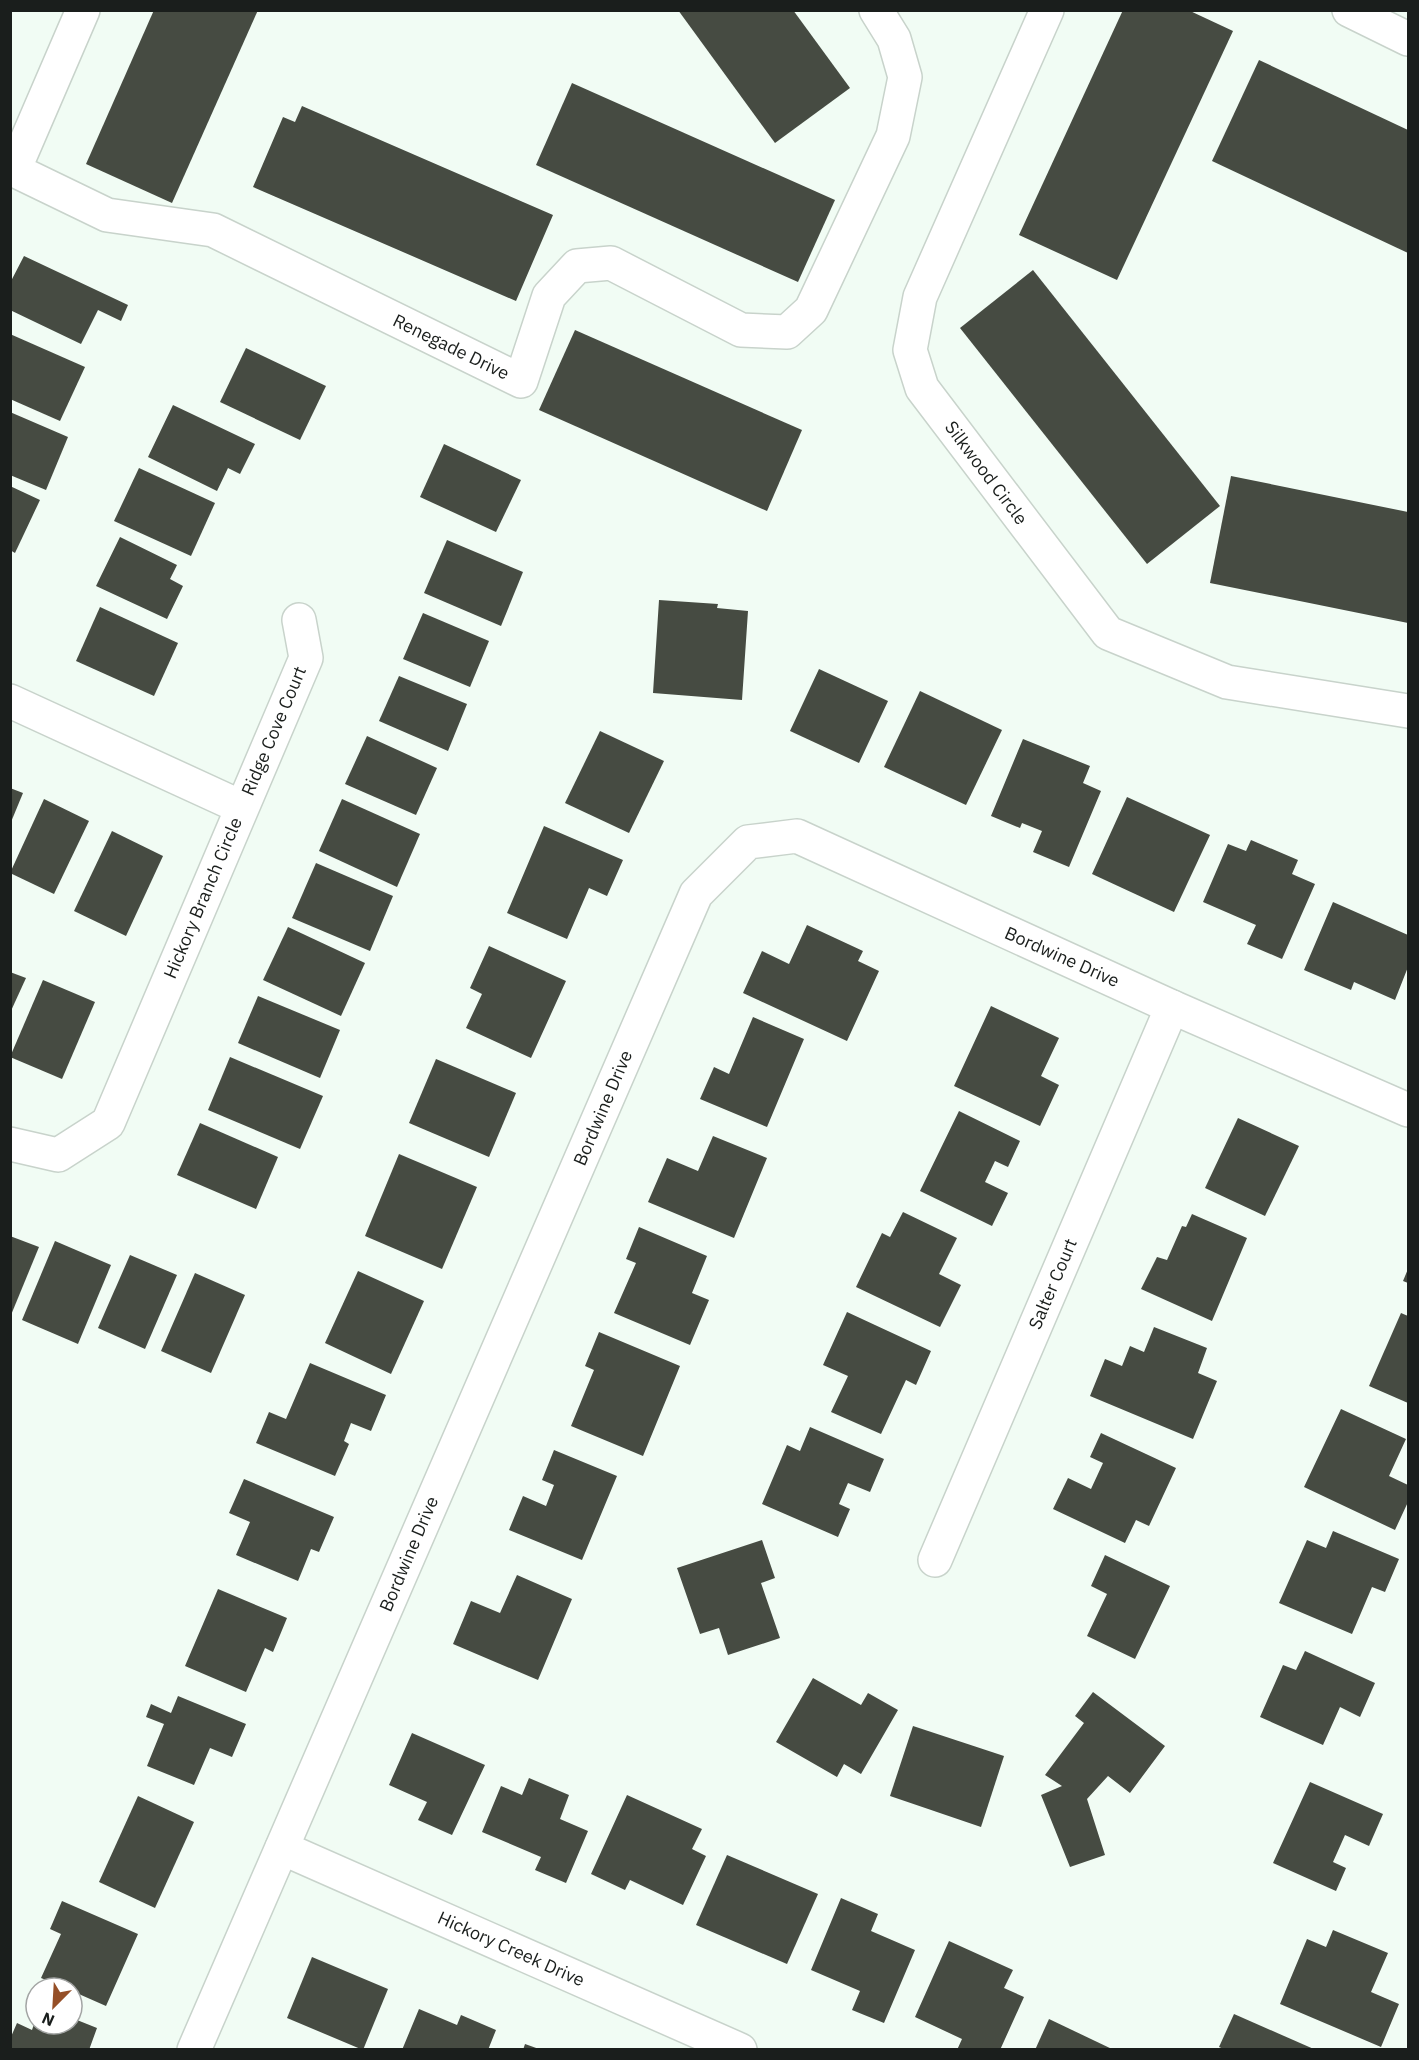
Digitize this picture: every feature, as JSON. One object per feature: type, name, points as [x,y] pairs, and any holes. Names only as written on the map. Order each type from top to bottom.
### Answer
[{"type":"street","name":"Renegade Drive","points":[[83,10],[12,169],[106,215],[213,230],[521,381],[549,296],[577,266],[611,263],[741,330],[787,332],[811,310],[893,136],[905,77],[894,39],[876,10]]},
{"type":"street","name":"Silkwood Circle","points":[[1047,10],[920,297],[910,350],[922,388],[1108,633],[1227,682],[1408,711]]},
{"type":"street","points":[[1349,10],[1408,39]]},
{"type":"street","name":"Ridge Cove Court","points":[[241,807],[306,658],[299,620]]},
{"type":"street","name":"Hickory Branch Circle","points":[[10,701],[241,807],[108,1123],[58,1155],[10,1144]]},
{"type":"street","name":"Bordwine Drive","points":[[194,2049],[696,894],[748,842],[797,836],[1172,1007],[1408,1110]]},
{"type":"street","name":"Salter Court","points":[[935,1560],[1172,1007]]},
{"type":"street","name":"Hickory Creek Drive","points":[[282,1848],[740,2049]]},
{"type":"building","points":[[154,10],[258,10],[172,203],[86,164]]},
{"type":"building","points":[[678,10],[793,10],[850,88],[775,143]]},
{"type":"building","points":[[1123,10],[1188,10],[1233,31],[1117,280],[1019,235]]},
{"type":"building","points":[[1259,60],[1408,130],[1408,253],[1212,161]]},
{"type":"building","points":[[572,83],[835,200],[798,282],[536,165]]},
{"type":"building","points":[[302,106],[553,215],[516,301],[253,187],[283,117],[295,122]]},
{"type":"building","points":[[24,256],[128,305],[121,321],[98,310],[81,344],[10,310],[10,283]]},
{"type":"building","points":[[1033,270],[1220,506],[1147,564],[960,328]]},
{"type":"building","points":[[575,330],[802,430],[767,511],[539,410]]},
{"type":"building","points":[[10,334],[85,367],[60,421],[10,399]]},
{"type":"building","points":[[246,348],[326,386],[300,440],[220,402]]},
{"type":"building","points":[[173,405],[255,444],[240,474],[228,468],[217,491],[148,457]]},
{"type":"building","points":[[10,412],[68,437],[46,490],[10,475]]},
{"type":"building","points":[[444,444],[521,480],[496,532],[420,497]]},
{"type":"building","points":[[139,468],[215,503],[191,556],[114,521]]},
{"type":"building","points":[[1231,476],[1408,512],[1408,623],[1210,583]]},
{"type":"building","points":[[10,486],[40,500],[15,553],[10,550]]},
{"type":"building","points":[[120,537],[177,565],[170,579],[183,586],[167,619],[96,586]]},
{"type":"building","points":[[447,540],[523,572],[501,626],[424,593]]},
{"type":"building","points":[[659,600],[718,604],[717,608],[748,611],[742,700],[653,693]]},
{"type":"building","points":[[100,607],[178,643],[154,696],[76,661]]},
{"type":"building","points":[[423,613],[489,641],[470,687],[403,659]]},
{"type":"building","points":[[819,669],[888,701],[859,763],[790,731]]},
{"type":"building","points":[[399,676],[467,704],[448,751],[379,721]]},
{"type":"building","points":[[920,691],[1002,730],[966,805],[884,767]]},
{"type":"building","points":[[600,731],[664,761],[629,833],[565,803]]},
{"type":"building","points":[[367,736],[437,768],[416,815],[345,784]]},
{"type":"building","points":[[1023,739],[1090,766],[1083,783],[1101,791],[1069,867],[1033,852],[1042,831],[1022,823],[1020,828],[991,816]]},
{"type":"building","points":[[10,788],[23,793],[11,822],[10,822]]},
{"type":"building","points":[[1127,797],[1210,835],[1174,912],[1092,874]]},
{"type":"building","points":[[44,799],[89,821],[54,894],[10,873]]},
{"type":"building","points":[[342,799],[420,834],[397,887],[319,851]]},
{"type":"building","points":[[544,826],[623,860],[607,896],[589,888],[567,939],[507,913]]},
{"type":"building","points":[[112,831],[163,856],[126,936],[74,911]]},
{"type":"building","points":[[1251,840],[1298,860],[1292,874],[1315,884],[1282,959],[1247,944],[1256,925],[1203,902],[1228,844],[1246,851]]},
{"type":"building","points":[[316,863],[393,896],[370,951],[292,918]]},
{"type":"building","points":[[1333,902],[1408,935],[1408,967],[1395,1000],[1354,982],[1351,990],[1304,970]]},
{"type":"building","points":[[807,925],[863,951],[858,961],[879,971],[847,1041],[743,993],[762,951],[789,964]]},
{"type":"building","points":[[288,927],[365,963],[341,1016],[263,980]]},
{"type":"building","points":[[489,946],[566,981],[531,1058],[466,1028],[482,994],[470,988]]},
{"type":"building","points":[[10,972],[26,978],[10,1013]]},
{"type":"building","points":[[43,980],[95,1002],[62,1079],[10,1057]]},
{"type":"building","points":[[258,996],[340,1030],[320,1078],[238,1043]]},
{"type":"building","points":[[991,1006],[1059,1038],[1041,1076],[1059,1085],[1040,1126],[954,1086]]},
{"type":"building","points":[[753,1017],[804,1039],[767,1127],[700,1099],[714,1067],[729,1074]]},
{"type":"building","points":[[230,1057],[323,1096],[300,1149],[208,1110]]},
{"type":"building","points":[[436,1059],[516,1093],[489,1157],[409,1123]]},
{"type":"building","points":[[959,1111],[1020,1141],[1008,1167],[995,1161],[985,1182],[1008,1193],[992,1226],[920,1191]]},
{"type":"building","points":[[1238,1118],[1299,1146],[1265,1216],[1205,1188]]},
{"type":"building","points":[[200,1123],[278,1157],[256,1209],[177,1175]]},
{"type":"building","points":[[713,1136],[767,1158],[734,1238],[648,1202],[667,1158],[698,1171]]},
{"type":"building","points":[[399,1154],[477,1187],[442,1269],[365,1236]]},
{"type":"building","points":[[903,1212],[957,1238],[939,1274],[961,1285],[940,1327],[856,1287],[882,1233],[890,1237]]},
{"type":"building","points":[[1192,1214],[1247,1238],[1212,1321],[1141,1289],[1157,1257],[1167,1260],[1182,1226],[1186,1227]]},
{"type":"building","points":[[639,1227],[707,1256],[692,1293],[709,1300],[690,1345],[614,1313],[636,1263],[626,1259]]},
{"type":"building","points":[[10,1236],[39,1247],[11,1315],[10,1315]]},
{"type":"building","points":[[55,1241],[111,1265],[78,1344],[22,1320]]},
{"type":"building","points":[[130,1255],[177,1275],[145,1349],[98,1328]]},
{"type":"building","points":[[1408,1269],[1408,1283],[1403,1281]]},
{"type":"building","points":[[358,1271],[424,1301],[391,1374],[325,1343]]},
{"type":"building","points":[[195,1273],[245,1295],[211,1373],[161,1351]]},
{"type":"building","points":[[847,1312],[931,1351],[916,1385],[906,1380],[881,1434],[831,1412],[848,1376],[823,1365]]},
{"type":"building","points":[[1401,1313],[1408,1316],[1408,1403],[1369,1386]]},
{"type":"building","points":[[1154,1327],[1207,1348],[1198,1373],[1217,1381],[1193,1439],[1090,1396],[1105,1359],[1122,1366],[1130,1346],[1144,1352]]},
{"type":"building","points":[[599,1332],[680,1366],[643,1456],[571,1426],[594,1370],[585,1366]]},
{"type":"building","points":[[310,1363],[386,1395],[371,1431],[351,1423],[344,1441],[349,1444],[335,1476],[256,1443],[269,1412],[286,1419]]},
{"type":"building","points":[[1341,1409],[1406,1439],[1389,1476],[1408,1485],[1408,1502],[1395,1530],[1304,1487]]},
{"type":"building","points":[[810,1427],[884,1459],[870,1492],[848,1483],[839,1504],[850,1509],[838,1537],[762,1504],[787,1445],[800,1451]]},
{"type":"building","points":[[1101,1433],[1176,1468],[1149,1526],[1136,1520],[1125,1543],[1053,1509],[1068,1478],[1091,1489],[1103,1463],[1090,1457]]},
{"type":"building","points":[[554,1450],[617,1476],[582,1560],[509,1530],[523,1496],[546,1506],[554,1485],[542,1480]]},
{"type":"building","points":[[244,1479],[334,1517],[319,1552],[311,1549],[298,1581],[236,1555],[250,1522],[229,1513]]},
{"type":"building","points":[[1333,1531],[1399,1559],[1385,1592],[1372,1587],[1352,1634],[1279,1603],[1307,1540],[1326,1548]]},
{"type":"building","points":[[762,1540],[775,1578],[761,1583],[780,1638],[728,1655],[719,1628],[700,1634],[677,1568]]},
{"type":"building","points":[[1105,1555],[1170,1586],[1135,1659],[1087,1636],[1107,1594],[1091,1586]]},
{"type":"building","points":[[517,1575],[572,1599],[538,1680],[453,1644],[471,1601],[500,1613]]},
{"type":"building","points":[[218,1589],[287,1618],[273,1652],[265,1648],[246,1692],[185,1666]]},
{"type":"building","points":[[1305,1651],[1375,1683],[1360,1717],[1340,1707],[1323,1745],[1260,1717],[1283,1665],[1296,1670]]},
{"type":"building","points":[[813,1678],[861,1705],[868,1693],[898,1710],[861,1774],[844,1764],[837,1777],[776,1742]]},
{"type":"building","points":[[1093,1692],[1165,1746],[1130,1793],[1108,1776],[1087,1799],[1105,1855],[1070,1867],[1041,1795],[1062,1786],[1045,1775],[1084,1723],[1075,1716]]},
{"type":"building","points":[[178,1696],[246,1724],[232,1757],[210,1748],[194,1785],[147,1766],[164,1724],[146,1717],[151,1704],[171,1713]]},
{"type":"building","points":[[913,1726],[1004,1756],[981,1827],[890,1796]]},
{"type":"building","points":[[412,1733],[485,1765],[452,1835],[418,1820],[427,1802],[389,1785]]},
{"type":"building","points":[[529,1778],[569,1795],[560,1819],[588,1831],[566,1883],[535,1870],[541,1857],[482,1832],[501,1786],[522,1795]]},
{"type":"building","points":[[1310,1782],[1383,1814],[1369,1846],[1345,1835],[1333,1862],[1346,1868],[1336,1891],[1273,1863]]},
{"type":"building","points":[[627,1795],[702,1829],[692,1849],[706,1856],[683,1905],[630,1880],[625,1890],[591,1874]]},
{"type":"building","points":[[138,1796],[194,1822],[155,1908],[99,1882]]},
{"type":"building","points":[[727,1855],[818,1894],[787,1964],[696,1925]]},
{"type":"building","points":[[841,1898],[878,1914],[871,1931],[915,1950],[884,2023],[852,2010],[860,1991],[811,1970]]},
{"type":"building","points":[[62,1901],[138,1934],[106,2006],[84,1996],[84,1976],[42,1976],[61,1934],[50,1929]]},
{"type":"building","points":[[1333,1930],[1388,1953],[1371,1992],[1399,2004],[1381,2047],[1280,2004],[1307,1939],[1326,1947]]},
{"type":"building","points":[[949,1941],[1013,1970],[1004,1988],[1024,1997],[1000,2050],[957,2050],[962,2039],[915,2017]]},
{"type":"building","points":[[312,1957],[388,1989],[363,2050],[287,2018]]},
{"type":"building","points":[[419,2009],[457,2025],[461,2015],[496,2030],[488,2050],[402,2050]]},
{"type":"building","points":[[1234,2014],[1316,2050],[1226,2050],[1219,2047]]},
{"type":"building","points":[[1049,2019],[1114,2050],[1035,2050]]},
{"type":"building","points":[[17,2023],[24,2026],[24,2036],[84,2036],[84,2023],[97,2028],[89,2050],[10,2050],[10,2039]]},
{"type":"building","points":[[525,2044],[539,2049],[539,2050],[523,2050]]}]
